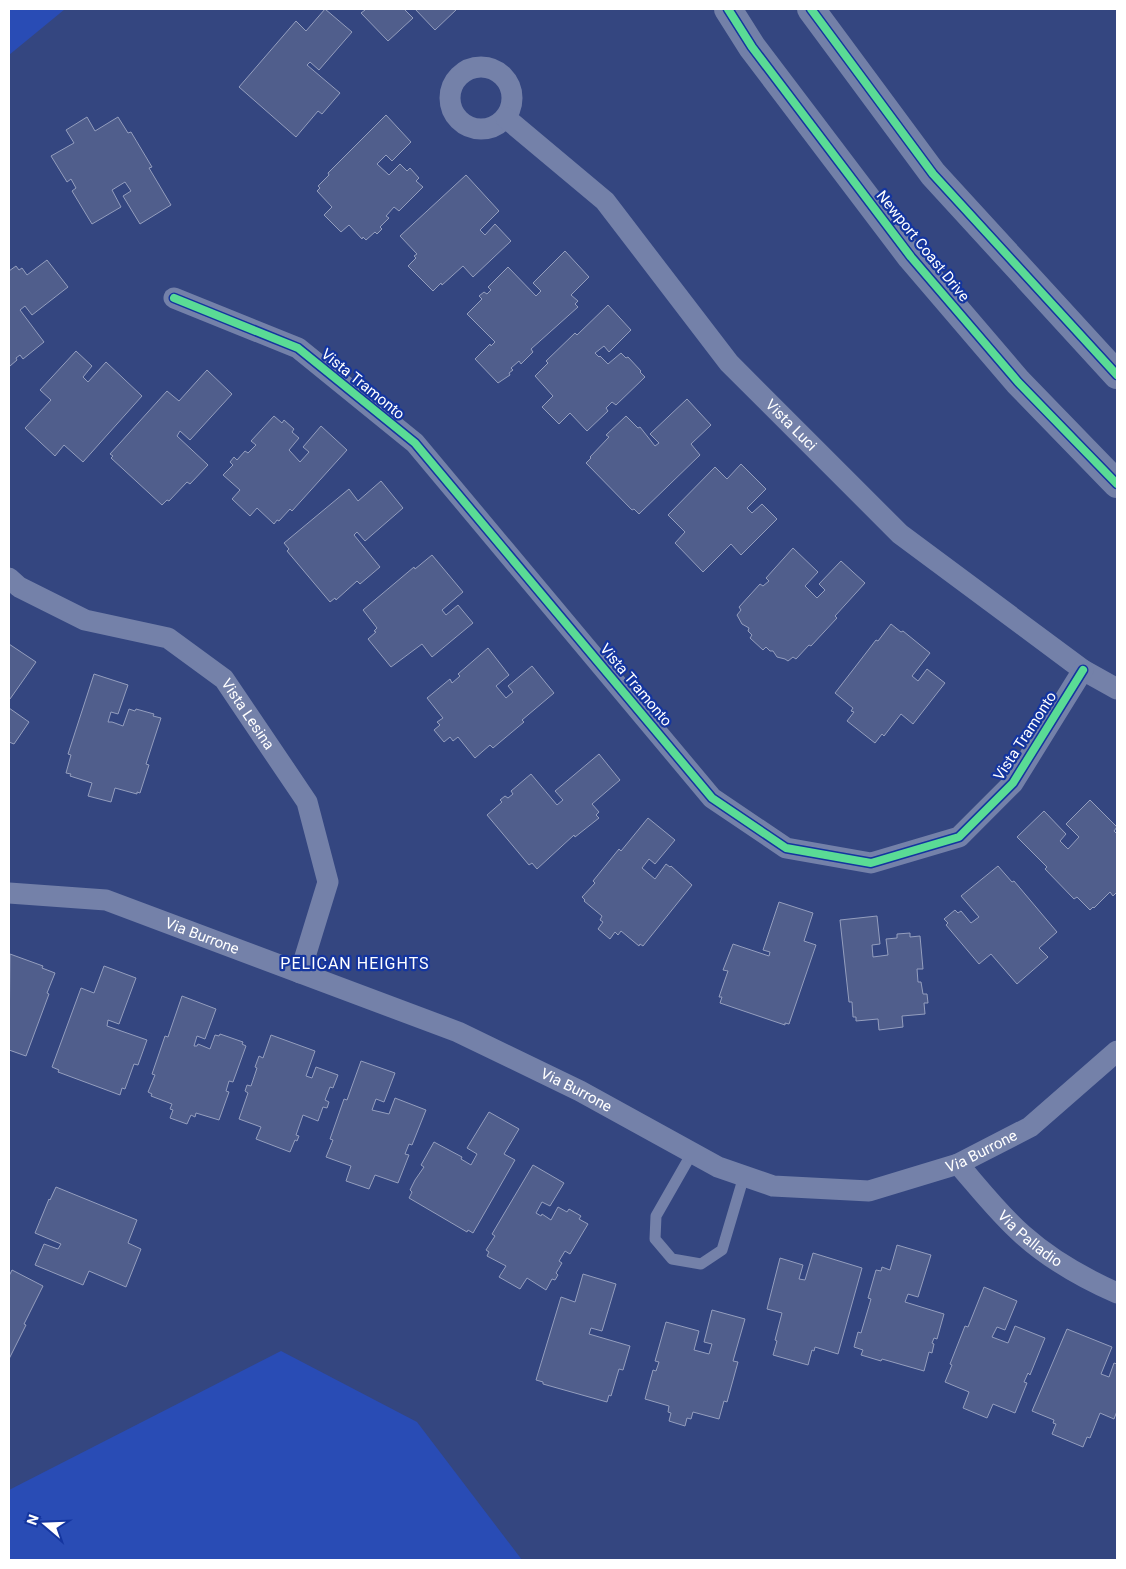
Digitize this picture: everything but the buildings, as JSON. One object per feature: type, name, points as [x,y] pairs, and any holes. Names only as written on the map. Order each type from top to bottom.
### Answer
[{"type":"main road","name":"Newport Coast Drive","points":[[728,9],[752,47],[912,257],[1018,382],[1117,484]]},
{"type":"main road","points":[[811,9],[933,174],[1117,375]]},
{"type":"street","name":"Vista Luci","points":[[506,118],[605,201],[730,363],[900,534],[1083,670],[1117,689]]},
{"type":"street","name":"Vista Tramonto","points":[[174,298],[298,348],[415,443],[712,798],[786,848],[871,863],[960,837],[1013,783],[1083,670]]},
{"type":"street","name":"Vista Lesina","points":[[9,578],[19,587],[85,620],[168,638],[224,679],[307,802],[324,864],[328,882],[300,973]]},
{"type":"street","name":"Via Burrone","points":[[9,893],[106,900],[458,1032],[580,1091],[718,1167],[773,1186],[869,1191],[958,1164],[1030,1127],[1117,1051]]},
{"type":"street","name":"Via Palladio","points":[[958,1164],[1000,1212],[1030,1240],[1068,1269],[1117,1293]]},
{"type":"lane","points":[[692,1153],[656,1216],[655,1239],[672,1259],[701,1264],[722,1250],[744,1176]]},
{"type":"shaded area","points":[[9,9],[65,9],[9,55]]},
{"type":"shaded area","points":[[281,1351],[417,1422],[522,1560],[9,1560],[9,1490]]},
{"type":"cycle path","points":[[728,9],[752,47],[911,257],[1018,382],[1117,484]]},
{"type":"cycle path","points":[[811,9],[933,174],[1117,375]]},
{"type":"cycle path","points":[[174,298],[298,348],[415,443],[712,798],[786,848],[871,863],[959,837],[1013,783],[1083,670]]},
{"type":"district","name":"PELICAN HEIGHTS","points":[[355,963]]}]
